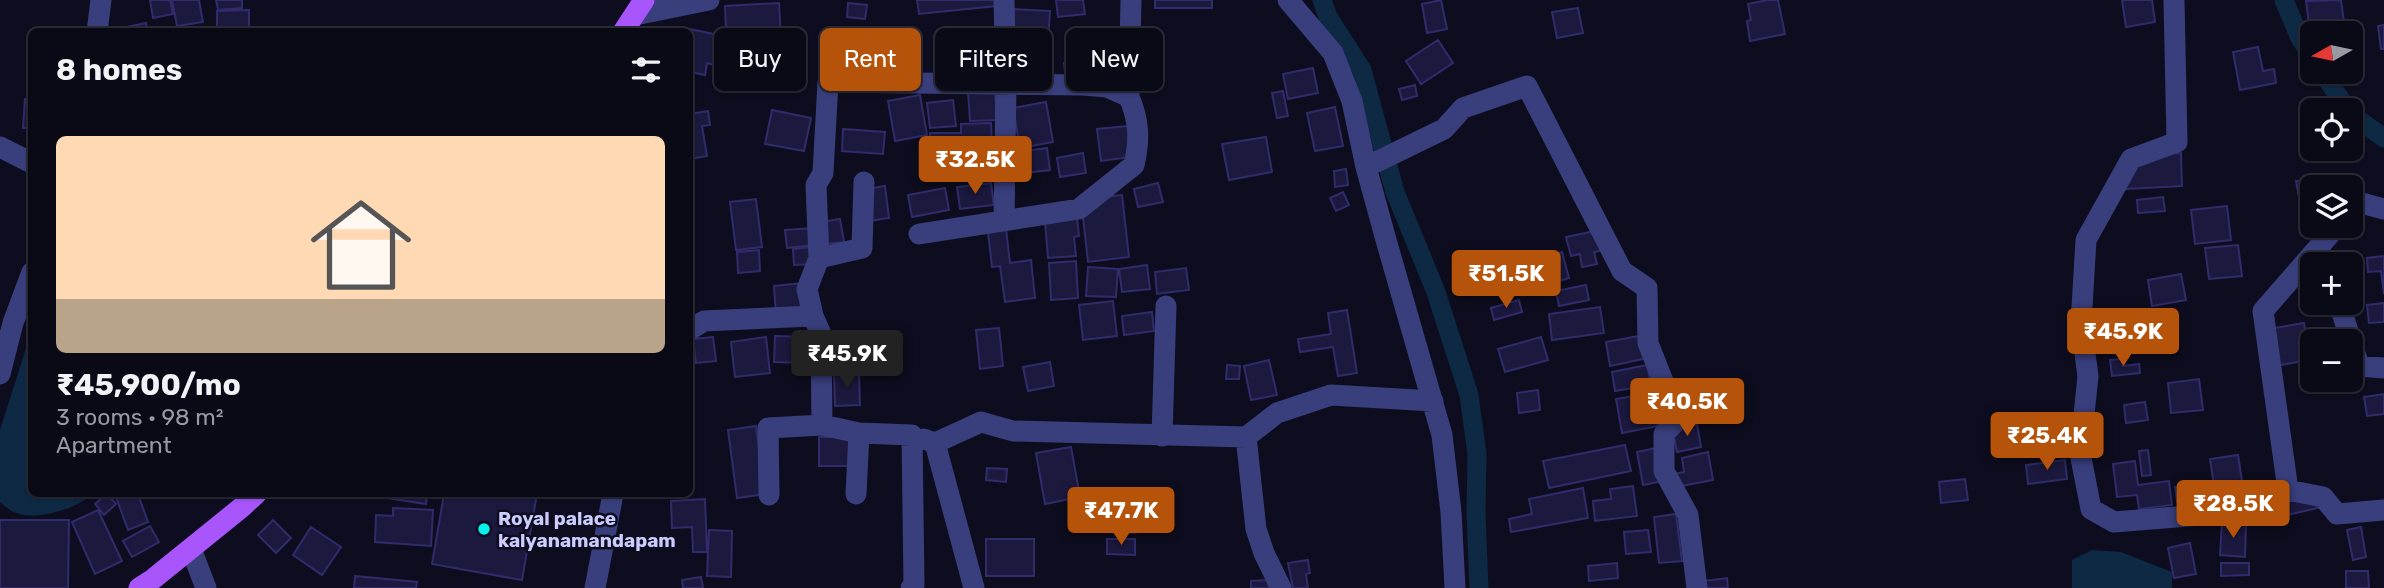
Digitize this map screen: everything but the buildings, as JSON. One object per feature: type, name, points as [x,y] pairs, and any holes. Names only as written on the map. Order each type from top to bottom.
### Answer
[{"type":"main road","points":[[139,588],[253,497]]},
{"type":"street","points":[[98,28],[101,0]]},
{"type":"street","points":[[634,16],[709,0]]},
{"type":"street","points":[[1004,0],[1005,28]]},
{"type":"street","points":[[919,234],[1079,209],[1134,165],[1139,136],[1137,116],[1129,97],[1131,0]]},
{"type":"street","points":[[1288,0],[1333,53],[1375,162],[1442,435],[1451,512],[1455,588]]},
{"type":"street","points":[[2174,0],[2177,142],[2131,159],[2086,240],[2081,324],[2088,376],[2080,453],[2091,509],[2114,522],[2263,510],[2288,490],[2323,497],[2337,514],[2384,510]]},
{"type":"street","points":[[822,425],[821,334],[813,316],[807,289],[819,258],[816,185],[823,173],[828,82],[935,84]]},
{"type":"street","points":[[1052,86],[1107,87],[1129,97]]},
{"type":"street","points":[[1375,162],[1444,129],[1463,108],[1527,86],[1622,271],[1647,288],[1648,343],[1678,419],[1664,435],[1664,471],[1688,515],[1697,588]]},
{"type":"street","points":[[1004,221],[1006,91]]},
{"type":"street","points":[[0,147],[28,161]]},
{"type":"street","points":[[819,258],[862,248],[864,182]]},
{"type":"street","points":[[2363,203],[2384,209]]},
{"type":"street","points":[[2288,490],[2263,311],[2300,276]]},
{"type":"street","points":[[0,373],[13,323],[28,283]]},
{"type":"street","points":[[1162,436],[1167,306]]},
{"type":"street","points":[[2343,315],[2359,366],[2384,368]]},
{"type":"street","points":[[693,328],[704,321],[813,316]]},
{"type":"street","points":[[769,495],[768,428],[822,425],[859,433],[912,435],[935,443],[981,422],[1013,431],[1245,437],[1277,413],[1331,395],[1433,401]]},
{"type":"street","points":[[856,494],[859,433]]},
{"type":"street","points":[[911,588],[914,585],[912,435]]},
{"type":"street","points":[[1245,437],[1256,529],[1281,588]]},
{"type":"street","points":[[935,443],[974,588]]},
{"type":"street","points":[[595,588],[611,497]]},
{"type":"street","points":[[191,549],[206,588]]},
{"type":"water","points":[[27,345],[28,497],[88,497],[77,505],[43,515],[22,515],[8,509],[0,502],[0,430]]},
{"type":"water","points":[[2092,550],[2121,552],[2172,572],[2172,588],[2072,588],[2072,560]]},
{"type":"waterway","points":[[1322,0],[1328,17],[1362,70],[1395,192],[1436,292],[1469,395],[1477,454],[1479,588]]},
{"type":"waterway","points":[[2284,0],[2300,38]]},
{"type":"waterway","points":[[2330,84],[2340,98]]},
{"type":"waterway","points":[[2363,123],[2384,138]]},
{"type":"place","name":"Royal palace kalyanamandapam","points":[[484,529]]}]
